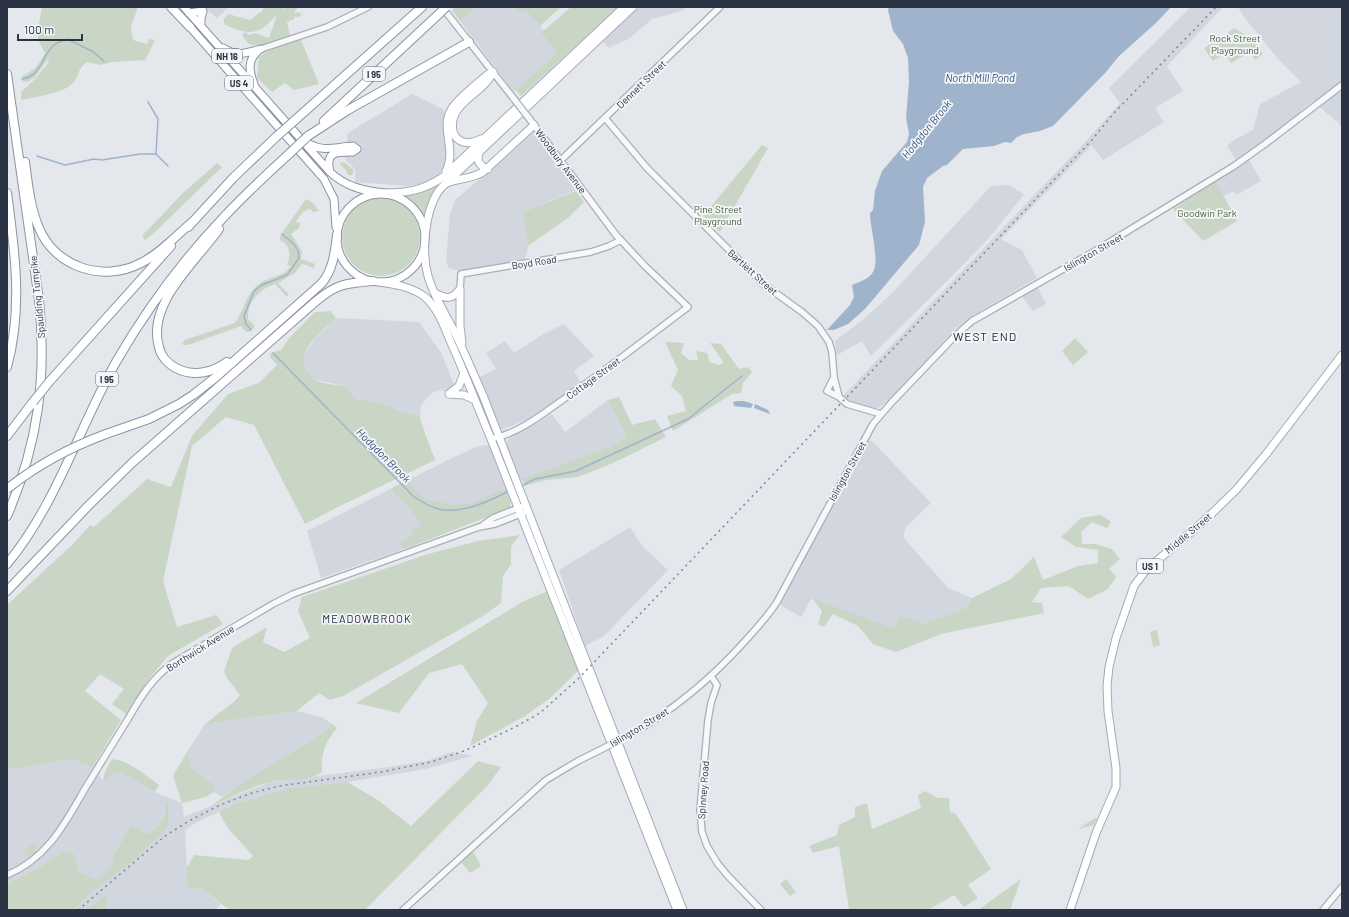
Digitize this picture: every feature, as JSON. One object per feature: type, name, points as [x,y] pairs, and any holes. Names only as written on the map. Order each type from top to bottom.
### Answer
[{"type":"highway","points":[[171,7],[190,27]]},
{"type":"highway","name":"I 95","points":[[7,436],[49,382],[233,178],[276,137],[422,7]]},
{"type":"highway","name":"I 95","points":[[7,564],[38,519],[66,466],[96,399],[137,326],[182,264],[202,240],[231,210],[443,9]]},
{"type":"highway","points":[[308,136],[348,110],[469,42]]},
{"type":"highway","points":[[7,65],[15,103],[33,211],[41,232],[56,253],[72,264],[90,270],[110,272],[124,270],[136,266],[149,258],[191,223]]},
{"type":"highway","name":"Spaulding Turnpike","points":[[7,74],[42,332],[42,363],[39,410],[33,442],[19,487],[7,516]]},
{"type":"highway","name":"Spaulding Turnpike","points":[[7,193],[15,251],[17,283],[14,330],[7,367]]},
{"type":"highway","points":[[231,210],[217,232],[188,268],[166,301],[159,318],[157,331],[158,343],[161,354],[172,366],[184,372],[196,373],[207,372],[219,367],[252,345]]},
{"type":"highway","points":[[7,489],[50,460],[106,434],[149,419],[179,404],[206,385],[324,281],[330,268],[337,235]]},
{"type":"highway","points":[[7,591],[94,500],[133,462],[315,302],[334,287],[340,285],[376,282]]},
{"type":"main road","points":[[443,181],[488,135],[624,7]]},
{"type":"main road","points":[[443,181],[480,150],[633,7]]},
{"type":"main road","points":[[187,10],[203,11],[201,26]]},
{"type":"main road","name":"NH 16","points":[[187,10],[330,172],[347,185],[368,191],[385,193]]},
{"type":"main road","name":"US 4","points":[[190,27],[324,179],[334,199],[337,235]]},
{"type":"main road","points":[[216,43],[226,50],[236,54],[261,49]]},
{"type":"main road","points":[[257,90],[252,79],[250,68],[252,58],[261,49]]},
{"type":"main road","points":[[488,135],[475,142],[463,142],[454,134],[452,123],[456,110],[490,79],[493,72]]},
{"type":"main road","points":[[376,282],[395,280],[410,272],[420,259],[425,244],[429,216],[433,202],[450,164],[451,149],[447,121],[451,110],[487,75],[493,72]]},
{"type":"main road","points":[[534,124],[488,169],[474,177],[443,181],[417,190],[370,195],[353,204],[342,216],[338,228],[338,250],[345,264],[358,275],[376,282],[392,284],[420,293],[429,301],[437,312],[491,439],[677,910]]},
{"type":"main road","points":[[296,135],[316,148],[325,149],[353,146],[357,149],[353,152],[335,153],[330,156],[328,162],[330,172]]},
{"type":"main road","points":[[480,150],[478,157],[479,164],[488,169]]},
{"type":"main road","points":[[385,193],[397,196],[414,208],[420,217],[424,227],[427,272],[434,292],[480,388],[683,910]]},
{"type":"main road","points":[[434,292],[442,297],[450,297],[458,293],[460,289]]},
{"type":"main road","points":[[460,289],[460,326],[464,353]]},
{"type":"main road","name":"Middle Street","points":[[1070,910],[1096,833],[1113,796],[1117,782],[1108,712],[1108,667],[1117,633],[1134,586],[1146,570],[1204,521],[1236,490],[1342,355]]},
{"type":"main road","points":[[464,373],[459,386],[449,394],[464,395],[475,400]]},
{"type":"street","points":[[261,49],[322,29],[368,7]]},
{"type":"street","name":"Dennett Street","points":[[561,160],[720,7]]},
{"type":"street","name":"Woodbury Avenue","points":[[443,9],[534,124],[621,240],[688,307]]},
{"type":"street","name":"Islington Street","points":[[403,910],[546,780],[668,712],[711,676],[760,624],[774,606],[861,445],[881,414],[955,336],[972,321],[1095,251],[1223,173],[1265,144],[1342,85]]},
{"type":"street","name":"Bartlett Street","points":[[605,118],[647,168],[762,283],[802,312],[818,326],[826,337],[832,352],[834,377],[827,391],[839,397],[847,404],[881,414]]},
{"type":"street","name":"Boyd Road","points":[[460,289],[461,274],[588,252],[609,246],[621,240]]},
{"type":"street","name":"Cottage Street","points":[[491,439],[520,428],[540,416],[606,370],[688,307]]},
{"type":"street","points":[[834,377],[839,397]]},
{"type":"street","name":"Borthwick Avenue","points":[[7,875],[32,861],[50,844],[70,814],[144,692],[154,679],[166,668],[273,604],[293,594],[479,527],[493,518],[519,512],[527,508]]},
{"type":"street","name":"Spinney Road","points":[[711,676],[717,685],[711,703],[708,720],[700,810],[702,832],[707,846],[718,864],[761,910]]},
{"type":"street","points":[[1323,910],[1342,888]]},
{"type":"shaded area","points":[[204,7],[229,7],[217,18]]},
{"type":"shaded area","points":[[476,7],[514,7],[521,14],[526,9],[544,31],[541,33],[557,53],[514,92],[460,21]]},
{"type":"shaded area","points":[[639,7],[687,7],[682,11],[652,19],[630,38],[608,48],[603,41]]},
{"type":"shaded area","points":[[1191,7],[1223,7],[1167,66],[1183,91],[1155,108],[1164,122],[1103,160],[1092,145],[1001,239],[1022,250],[1037,278],[975,314],[955,329],[900,392],[887,402],[874,408],[846,400],[843,396],[1086,141],[1120,103],[1109,88]]},
{"type":"shaded area","points":[[1238,7],[1342,7],[1342,129],[1339,123],[1312,101],[1289,122],[1236,160],[1227,146],[1236,139],[1253,130],[1260,104],[1301,82],[1279,60],[1244,17]]},
{"type":"shaded area","points":[[412,94],[443,109],[445,114],[448,162],[438,175],[425,183],[408,186],[355,182],[355,169],[345,159],[348,133]]},
{"type":"shaded area","points":[[531,133],[535,133],[579,189],[523,212],[528,246],[525,261],[459,271],[449,268],[446,262],[450,213],[456,199],[495,167]]},
{"type":"shaded area","points":[[1249,160],[1261,181],[1236,195],[1233,191],[1224,196],[1216,181]]},
{"type":"shaded area","points":[[1008,185],[1024,194],[990,237],[947,281],[871,356],[862,341],[837,355],[835,341],[864,319],[893,292],[991,186]]},
{"type":"shaded area","points":[[1038,288],[1046,304],[1033,311],[1022,296]]},
{"type":"shaded area","points":[[336,318],[419,322],[442,354],[455,387],[447,392],[441,390],[432,393],[421,405],[420,417],[381,403],[357,399],[353,397],[346,386],[315,380],[304,370],[303,356],[316,338]]},
{"type":"shaded area","points":[[564,324],[594,356],[574,371],[581,383],[528,419],[501,430],[479,377],[496,369],[486,353],[505,341],[514,353],[545,333]]},
{"type":"shaded area","points":[[608,400],[627,437],[610,447],[520,480],[506,446],[507,441],[512,436],[522,432],[552,414],[565,432]]},
{"type":"shaded area","points":[[869,440],[873,442],[931,503],[906,527],[903,537],[948,588],[972,598],[966,608],[923,624],[894,630],[812,598],[801,617],[782,606],[781,603],[793,579]]},
{"type":"shaded area","points":[[486,445],[491,447],[510,501],[510,507],[407,548],[321,578],[307,531],[454,457],[479,446]]},
{"type":"shaded area","points":[[630,527],[643,547],[668,570],[604,636],[585,646],[559,570]]},
{"type":"shaded area","points":[[297,711],[324,718],[332,724],[322,734],[244,781],[222,797],[214,792],[214,785],[191,767],[187,752],[205,724]]},
{"type":"shaded area","points":[[452,752],[472,756],[425,769],[347,782],[288,788],[235,804],[197,822],[185,830],[188,887],[202,889],[221,904],[216,910],[105,910],[109,893],[87,910],[74,910],[169,822],[168,802],[161,822],[151,833],[147,834],[131,825],[112,855],[113,861],[107,871],[97,881],[77,872],[75,855],[45,863],[7,884],[7,770],[72,759],[93,767],[103,780],[116,772],[122,773],[155,792],[182,803],[184,817],[271,782],[426,761]]},
{"type":"green space","points":[[42,7],[138,7],[131,27],[133,40],[147,44],[149,39],[155,40],[145,60],[112,62],[100,65],[87,62],[80,69],[76,79],[70,86],[57,92],[21,100],[21,92],[33,81],[49,62],[48,59],[34,78],[27,82],[22,81],[22,76],[36,67],[45,53],[38,40],[38,30]]},
{"type":"green space","points":[[263,7],[284,7],[284,12],[285,7],[298,7],[294,12],[298,12],[301,16],[295,16],[294,19],[287,22],[290,37],[268,44],[252,45],[246,41],[242,35],[245,32],[249,35],[254,33],[269,38],[277,15],[268,24],[257,31],[252,32],[241,31],[224,24],[224,19],[228,14],[250,20],[263,10]]},
{"type":"green space","points":[[456,7],[476,7],[460,21],[452,10]]},
{"type":"green space","points":[[514,7],[561,7],[540,26],[526,10],[521,14]]},
{"type":"green space","points":[[571,7],[618,7],[521,96],[516,90],[557,53],[541,33]]},
{"type":"green space","name":"Rock Street Playground","points":[[1234,28],[1249,37],[1263,54],[1255,60],[1250,52],[1231,63],[1225,53],[1213,61],[1204,48]]},
{"type":"green space","points":[[301,40],[319,84],[294,90],[285,83],[272,92],[257,78],[259,57],[273,48]]},
{"type":"green space","name":"Pine Street Playground","points":[[762,145],[768,148],[720,232],[703,216]]},
{"type":"green space","points":[[344,162],[353,169],[352,175],[348,175],[346,170],[340,165],[340,163]]},
{"type":"green space","points":[[217,163],[222,167],[145,240],[143,235],[183,193]]},
{"type":"green space","name":"Goodwin Park","points":[[1216,181],[1237,221],[1203,241],[1173,209]]},
{"type":"green space","points":[[436,186],[437,188],[426,216],[416,204],[406,196],[422,192]]},
{"type":"green space","points":[[576,191],[584,202],[569,217],[528,246],[523,212]]},
{"type":"green space","points":[[381,198],[396,201],[403,205],[413,215],[417,222],[420,237],[417,252],[413,259],[403,269],[396,273],[381,276],[366,273],[359,269],[349,259],[345,252],[342,237],[345,222],[349,215],[359,205],[366,201]]},
{"type":"green space","points":[[306,199],[314,204],[319,211],[312,212],[311,209],[300,215],[296,222],[300,223],[299,228],[291,234],[302,251],[301,259],[315,264],[314,268],[303,264],[295,273],[278,283],[289,295],[287,297],[275,284],[259,293],[252,302],[248,313],[248,319],[254,325],[254,328],[249,332],[246,332],[241,326],[188,345],[183,345],[182,343],[185,340],[235,323],[251,292],[259,284],[285,272],[291,266],[287,265],[289,251],[284,242],[280,240],[280,236]]},
{"type":"green space","points":[[330,311],[336,318],[310,344],[303,359],[304,367],[314,380],[346,386],[353,397],[357,399],[381,403],[420,417],[435,460],[305,524],[254,425],[226,417],[192,446],[163,581],[177,627],[216,615],[223,624],[168,656],[148,680],[126,714],[112,704],[124,689],[100,674],[85,691],[121,720],[93,767],[72,759],[7,770],[7,605],[73,544],[90,525],[94,527],[147,479],[171,487],[192,436],[228,394],[259,383],[277,365],[270,357],[270,354],[281,350],[290,337],[315,312]]},
{"type":"green space","points":[[1075,338],[1088,352],[1073,365],[1062,351]]},
{"type":"green space","points":[[665,342],[684,343],[681,353],[689,360],[698,360],[696,351],[707,353],[710,362],[719,365],[724,363],[710,343],[721,344],[739,369],[748,367],[752,372],[743,383],[741,393],[732,394],[673,431],[667,416],[686,411],[682,396],[671,386],[678,370]]},
{"type":"green space","points":[[619,397],[632,425],[655,419],[666,437],[613,463],[578,477],[545,480],[525,486],[522,479],[610,447],[627,437],[608,400]]},
{"type":"green space","points":[[407,481],[424,499],[453,505],[469,504],[506,489],[510,501],[510,507],[407,548],[402,548],[400,542],[413,536],[411,530],[421,526],[411,510],[396,495],[392,488]]},
{"type":"green space","points":[[1101,515],[1111,522],[1107,528],[1092,522],[1081,532],[1082,544],[1095,544],[1112,549],[1120,559],[1109,569],[1116,577],[1108,589],[1088,599],[1069,586],[1041,588],[1032,602],[1042,603],[1044,613],[941,634],[896,652],[873,644],[858,626],[833,614],[824,627],[818,624],[822,611],[812,598],[894,629],[900,615],[923,624],[966,608],[972,598],[1011,579],[1034,557],[1043,580],[1078,566],[1098,563],[1098,550],[1076,547],[1061,537],[1081,518]]},
{"type":"green space","points":[[520,535],[511,546],[511,564],[503,576],[501,603],[483,616],[343,696],[330,700],[319,693],[297,711],[205,724],[235,701],[240,695],[227,678],[224,671],[232,648],[267,627],[263,642],[284,652],[310,638],[298,611],[302,597],[428,554],[478,541]]},
{"type":"green space","points":[[548,591],[579,670],[549,699],[525,716],[470,746],[477,721],[488,703],[462,664],[429,673],[399,713],[356,703],[524,601]]},
{"type":"green space","points":[[1157,630],[1160,645],[1153,647],[1150,632]]},
{"type":"green space","points":[[332,724],[337,728],[329,738],[323,753],[322,772],[310,777],[263,784],[240,792],[211,806],[244,781],[322,734]]},
{"type":"green space","points":[[187,752],[191,767],[214,785],[214,792],[206,797],[182,803],[173,776]]},
{"type":"green space","points":[[112,759],[131,765],[159,785],[155,792],[122,773],[116,772],[103,781],[105,772]]},
{"type":"green space","points":[[478,761],[501,767],[488,785],[365,910],[230,910],[202,889],[188,888],[186,869],[194,855],[248,860],[253,856],[227,827],[219,812],[235,804],[288,788],[347,782],[378,800],[411,826]]},
{"type":"green space","points":[[925,791],[938,798],[949,798],[950,812],[956,814],[991,869],[968,885],[978,898],[964,907],[954,895],[928,910],[849,909],[839,846],[813,853],[809,846],[837,835],[839,825],[855,817],[855,807],[867,803],[872,829],[921,808],[918,795]]},
{"type":"green space","points":[[168,802],[169,822],[166,830],[137,857],[91,893],[74,910],[7,910],[7,884],[36,869],[61,853],[70,852],[75,855],[78,872],[97,880],[107,871],[113,861],[112,856],[131,825],[147,834],[151,832],[158,826],[164,817],[166,808],[165,803]]},
{"type":"green space","points":[[1095,818],[1097,819],[1093,825],[1078,829]]},
{"type":"green space","points":[[33,844],[36,845],[37,848],[35,849],[35,853],[26,856],[23,849],[26,850]]},
{"type":"green space","points":[[470,852],[474,853],[481,866],[470,873],[461,862]]},
{"type":"green space","points":[[786,879],[796,892],[790,896],[780,884]]},
{"type":"green space","points":[[1021,879],[1010,910],[978,910]]},
{"type":"green space","points":[[109,892],[105,910],[87,910]]},
{"type":"water","name":"North Mill Pond","points":[[889,7],[1171,7],[1157,22],[1119,56],[1106,72],[1053,126],[1040,131],[1024,134],[1017,137],[1011,143],[1005,142],[994,146],[963,149],[947,165],[943,166],[927,178],[923,187],[925,222],[919,245],[865,309],[848,324],[834,330],[827,330],[850,305],[854,297],[852,285],[866,278],[873,272],[875,267],[875,252],[870,213],[873,210],[875,191],[882,171],[907,142],[909,134],[906,118],[909,82],[908,58],[903,44],[893,31],[888,10]]},
{"type":"water","points":[[744,401],[753,404],[751,408],[734,406],[733,402]]},
{"type":"water","points":[[755,404],[768,410],[770,414],[754,408]]},
{"type":"waterway","name":"Hodgdon Brook","points":[[22,79],[34,74],[49,50],[54,45],[67,39],[92,51],[104,61]]},
{"type":"waterway","name":"Hodgdon Brook","points":[[148,102],[158,119],[156,154],[168,166]]},
{"type":"waterway","points":[[37,156],[65,165],[94,159],[102,160],[140,154],[156,154]]},
{"type":"waterway","name":"Hodgdon Brook","points":[[251,330],[246,324],[244,316],[254,291],[262,285],[287,275],[299,258],[298,251],[294,244],[282,234]]},
{"type":"waterway","name":"Hodgdon Brook","points":[[273,353],[413,496],[429,506],[444,510],[462,509],[482,504],[507,492]]},
{"type":"waterway","name":"Hodgdon Brook","points":[[521,486],[535,479],[576,471],[688,419],[742,376]]},
{"type":"railway","points":[[78,910],[165,836],[189,821],[220,805],[252,793],[279,786],[381,772],[431,762],[464,751],[482,743],[540,713],[579,678],[1092,140],[1113,114],[1216,7]]},
{"type":"district","name":"WEST END","points":[[985,336]]},
{"type":"district","name":"MEADOWBROOK","points":[[367,618]]}]
